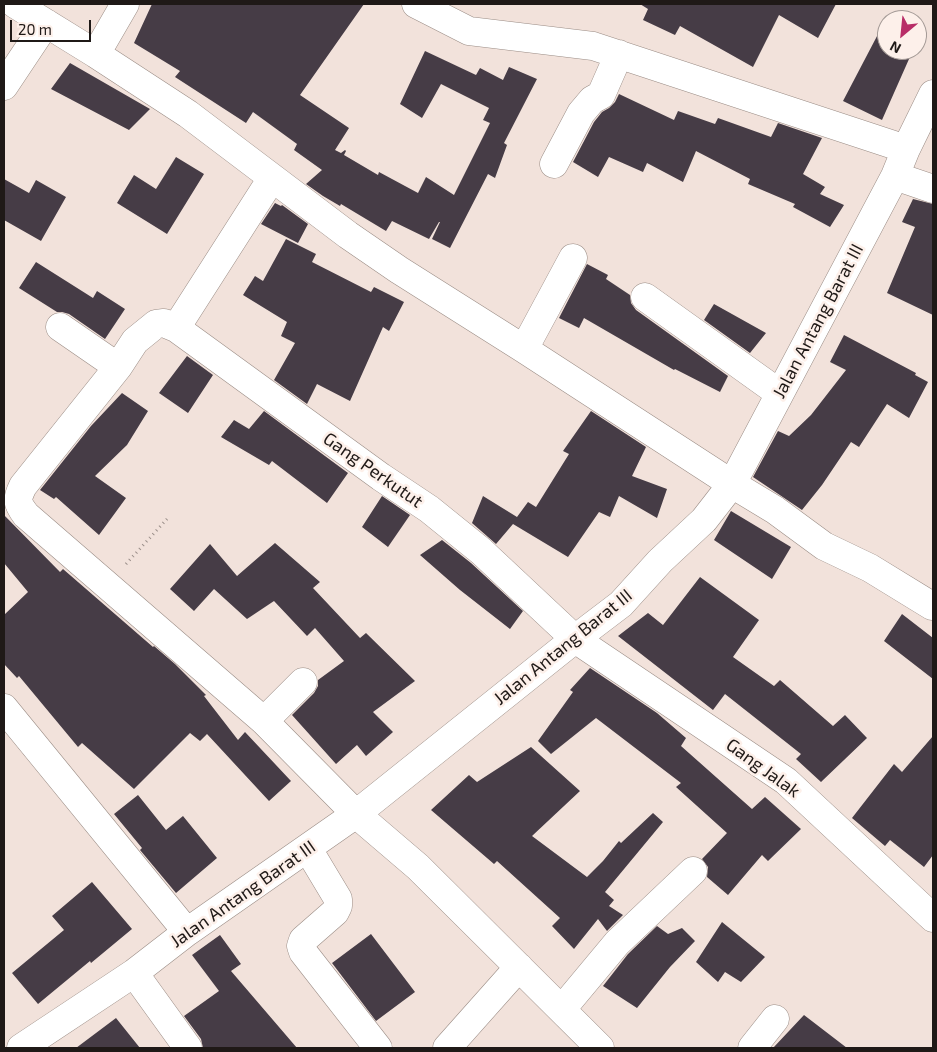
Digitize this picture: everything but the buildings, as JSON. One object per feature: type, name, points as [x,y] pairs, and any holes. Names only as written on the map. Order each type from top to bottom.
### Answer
[{"type":"street","points":[[15,4],[188,114],[372,252],[775,510],[824,546],[870,568],[932,606]]},
{"type":"street","points":[[96,54],[125,4]]},
{"type":"street","points":[[416,4],[469,31],[593,46],[906,149]]},
{"type":"street","points":[[4,86],[46,22]]},
{"type":"street","points":[[554,164],[581,113],[592,100],[601,95],[619,54]]},
{"type":"street","name":"Jalan Antang Barat III","points":[[21,1048],[134,973],[186,932],[356,814],[621,604],[660,562],[704,520],[732,484],[895,176],[933,94]]},
{"type":"street","points":[[895,176],[933,189]]},
{"type":"street","points":[[272,178],[166,326],[135,342],[118,367],[24,486],[19,494],[18,504],[26,515],[264,722],[356,814],[418,868],[600,1048]]},
{"type":"street","points":[[524,349],[573,258]]},
{"type":"street","points":[[645,297],[779,393]]},
{"type":"street","name":"Gang Perkutut","points":[[166,326],[429,509],[481,551],[575,639]]},
{"type":"street","points":[[60,327],[118,367]]},
{"type":"street","name":"Gang Jalak","points":[[575,639],[786,781],[933,918]]},
{"type":"street","points":[[264,722],[304,682]]},
{"type":"street","points":[[4,708],[186,932]]},
{"type":"street","points":[[308,849],[338,899],[338,906],[335,912],[303,940],[301,946],[378,1048]]},
{"type":"street","points":[[562,1009],[617,943],[693,871]]},
{"type":"street","points":[[447,1048],[519,967]]},
{"type":"street","points":[[134,973],[188,1048]]},
{"type":"street","points":[[752,1048],[775,1019]]},
{"type":"path","points":[[106,585],[167,519]]}]
